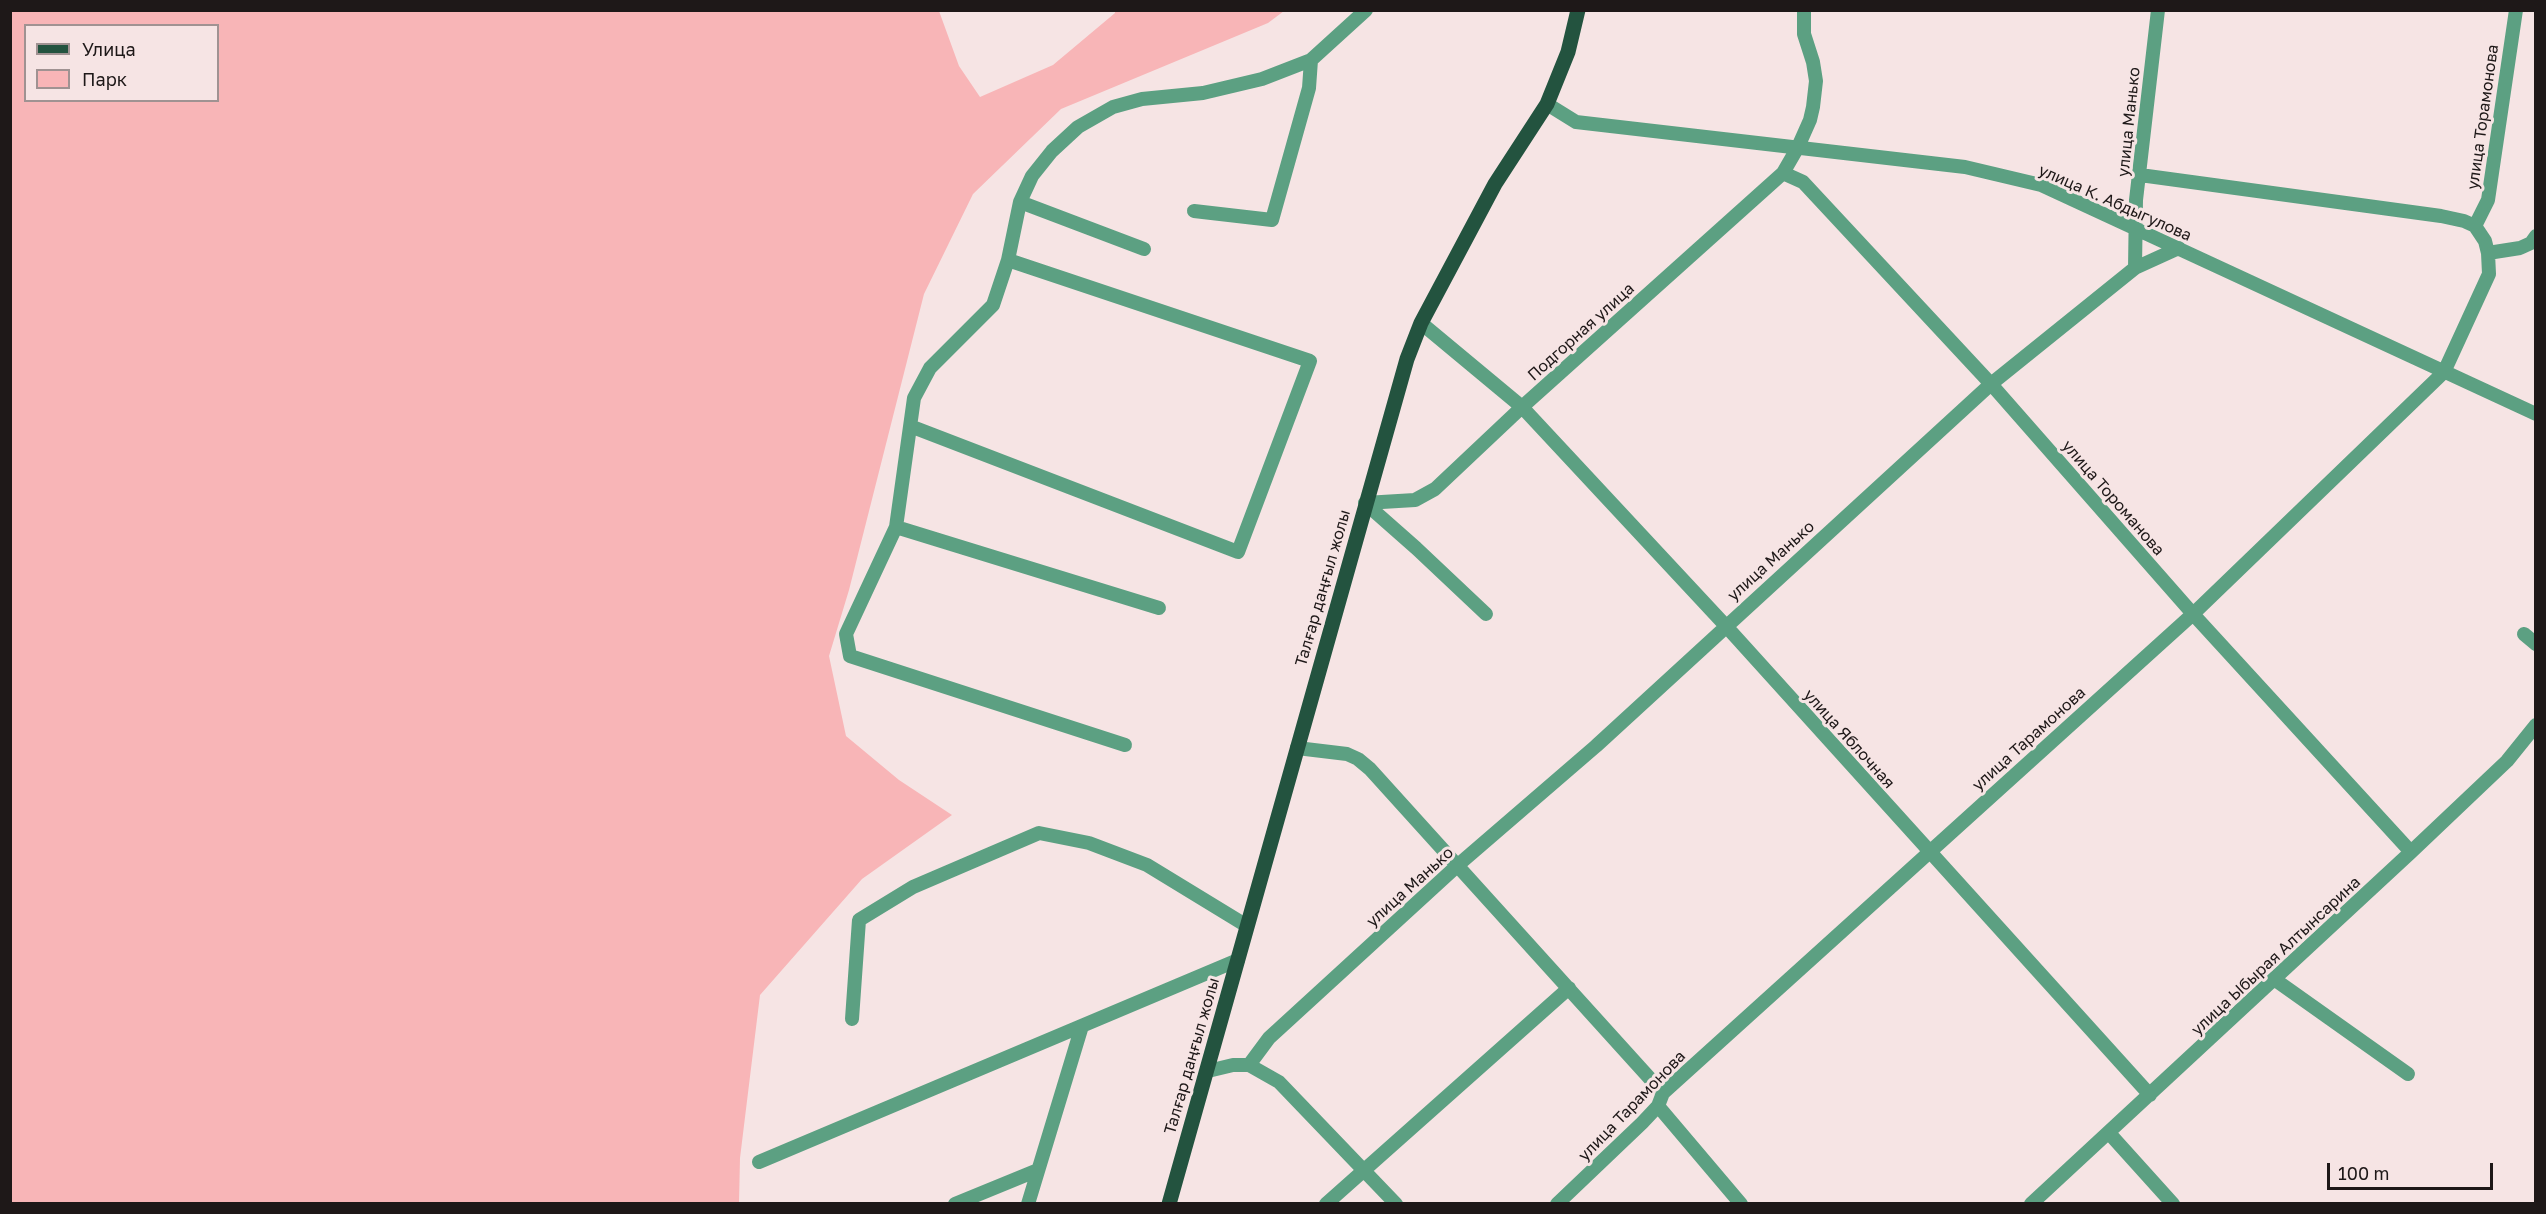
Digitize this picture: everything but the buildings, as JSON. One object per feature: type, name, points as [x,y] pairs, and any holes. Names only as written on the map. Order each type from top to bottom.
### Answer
[{"type":"main road","name":"Талғар даңғыл жолы","points":[[1169,1203],[1407,359],[1421,323],[1495,184],[1547,104],[1568,52],[1578,10]]},
{"type":"street","points":[[1125,745],[850,656],[846,634],[896,527],[914,398],[930,368],[993,305],[1008,260],[1020,201],[1032,176],[1052,152],[1078,127],[1113,107],[1142,99],[1203,93],[1262,79],[1311,60],[1366,10]]},
{"type":"street","name":"Подгорная улица","points":[[1365,503],[1415,500],[1435,489],[1522,407],[1783,173],[1810,120],[1816,81],[1804,34],[1804,10]]},
{"type":"street","name":"улица Манько","points":[[1248,1065],[1269,1038],[1458,865],[1596,746],[1991,384],[2135,268],[2135,228],[2158,10]]},
{"type":"street","name":"улица Торамонова","points":[[2475,226],[2488,200],[2516,10]]},
{"type":"street","points":[[1194,211],[1272,220],[1309,88],[1311,60]]},
{"type":"street","name":"улица К. Абдыгулова","points":[[1547,104],[1576,122],[1965,167],[2041,184],[2535,414]]},
{"type":"street","name":"улица Тороманова","points":[[1783,173],[1803,182],[1991,384],[2193,614],[2411,852]]},
{"type":"street","points":[[2140,175],[2441,216],[2475,226],[2485,241],[2488,254],[2520,248],[2531,243],[2535,236]]},
{"type":"street","points":[[1020,201],[1144,249]]},
{"type":"street","points":[[2135,268],[2179,248]]},
{"type":"street","name":"улица Тарамонова","points":[[1557,1203],[1658,1106],[1663,1093],[2193,614],[2444,372],[2489,274],[2488,254]]},
{"type":"street","points":[[910,426],[1238,552],[1310,361],[1008,260]]},
{"type":"street","name":"улица Яблочная","points":[[1421,323],[1522,407],[1725,626],[2150,1095]]},
{"type":"street","points":[[1365,503],[1486,614]]},
{"type":"street","points":[[896,527],[1159,608]]},
{"type":"street","points":[[2524,634],[2535,644]]},
{"type":"street","name":"улица Ыбырая Алтынсарина","points":[[2031,1203],[2411,852],[2506,761],[2535,725]]},
{"type":"street","points":[[1297,748],[1333,751],[1358,759],[1370,769],[1663,1093]]},
{"type":"street","points":[[852,1019],[859,920],[913,887],[1039,833],[1089,843],[1147,864],[1247,926]]},
{"type":"street","points":[[759,1162],[1238,960]]},
{"type":"street","points":[[2274,979],[2408,1074]]},
{"type":"street","points":[[1326,1203],[1569,988]]},
{"type":"street","points":[[1028,1203],[1082,1026]]},
{"type":"street","points":[[1208,1071],[1233,1065],[1248,1065],[1287,1089],[1396,1203]]},
{"type":"street","points":[[1658,1106],[1741,1203]]},
{"type":"street","points":[[2109,1133],[2174,1203]]},
{"type":"street","points":[[955,1203],[1038,1170]]},
{"type":"green space","points":[[10,11],[939,11],[959,66],[980,97],[1053,65],[1115,11],[1284,11],[1268,23],[1061,109],[973,194],[924,294],[849,590],[829,656],[846,736],[899,780],[952,815],[862,879],[760,995],[740,1158],[739,1203],[11,1203]]}]
